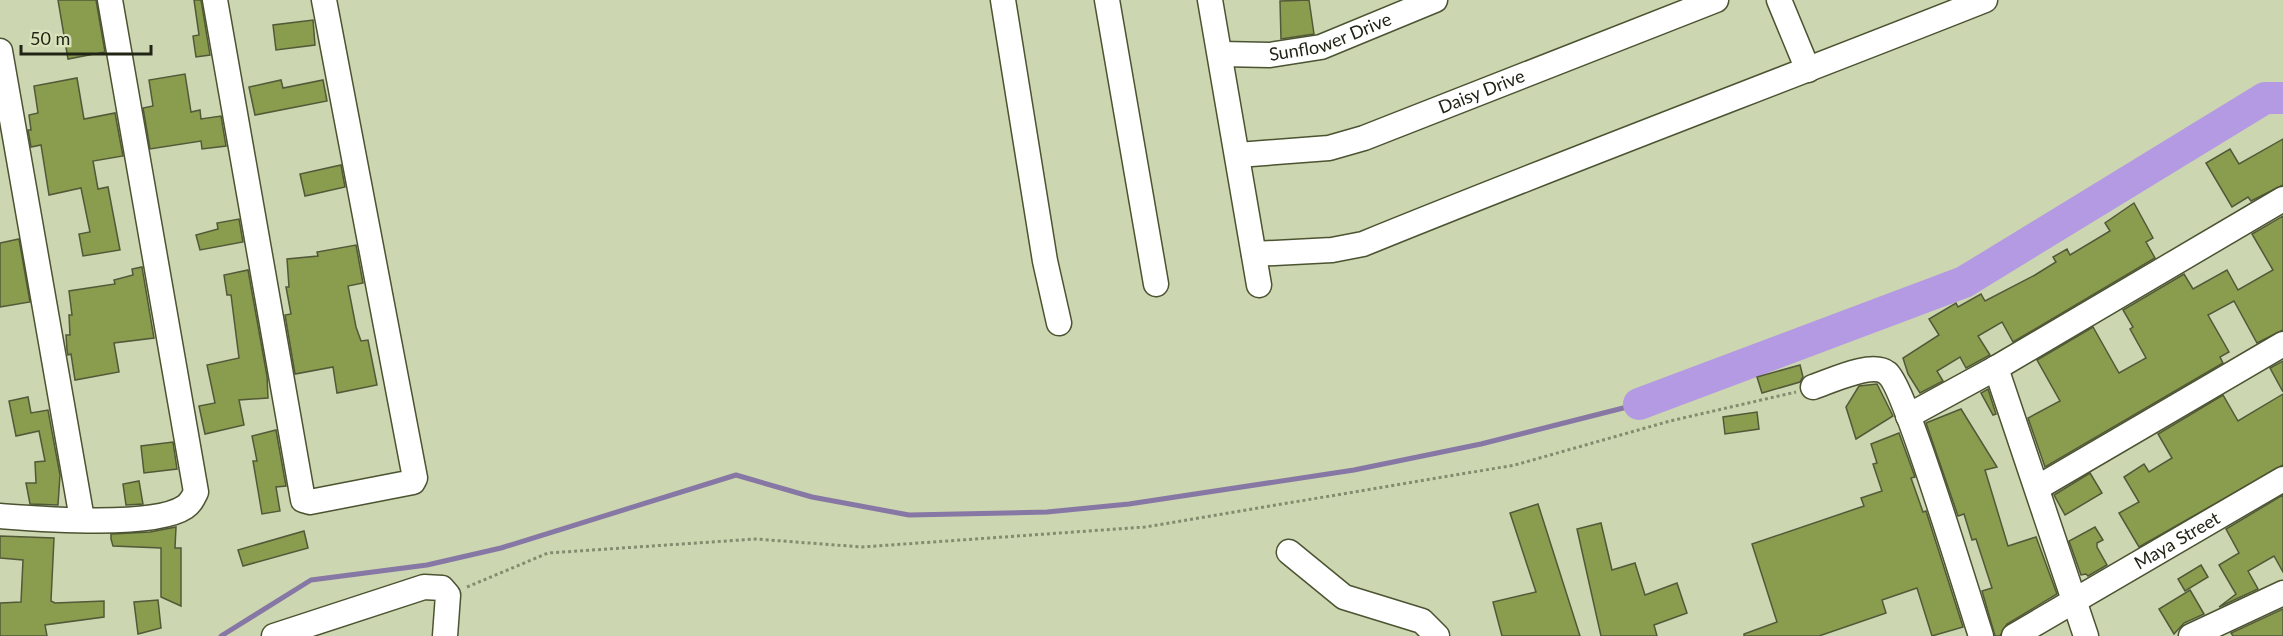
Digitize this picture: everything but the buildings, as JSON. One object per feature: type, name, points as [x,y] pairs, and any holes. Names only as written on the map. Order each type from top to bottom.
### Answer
[{"type":"street","points":[[0,516],[130,521],[184,508],[192,501],[196,492],[110,0]]},
{"type":"street","points":[[215,0],[303,500],[310,502],[413,482],[415,478],[324,0]]},
{"type":"street","points":[[1003,0],[1045,261],[1059,323]]},
{"type":"street","points":[[1107,0],[1156,284]]},
{"type":"street","points":[[1210,0],[1259,285]]},
{"type":"street","name":"Sunflower Drive","points":[[1221,54],[1270,55],[1321,47],[1435,0]]},
{"type":"street","name":"Daisy Drive","points":[[1238,155],[1329,148],[1364,138],[1716,0]]},
{"type":"street","points":[[1779,0],[1808,70]]},
{"type":"street","points":[[1254,254],[1332,250],[1363,244],[1600,147],[1808,70],[1985,0]]},
{"type":"street","points":[[0,51],[82,519]]},
{"type":"street","points":[[1908,416],[1996,368],[2283,199]]},
{"type":"street","points":[[2037,488],[2283,344]]},
{"type":"street","points":[[1996,368],[2073,603],[2086,636]]},
{"type":"street","points":[[1813,387],[1876,369],[1886,372],[1893,379],[1908,416],[1981,636]]},
{"type":"street","name":"Maya Street","points":[[2014,636],[2283,479]]},
{"type":"street","points":[[1289,552],[1344,597],[1422,621],[1437,636]]},
{"type":"street","points":[[274,636],[424,587],[442,588],[448,595],[445,636]]},
{"type":"street","points":[[2191,636],[2283,593]]},
{"type":"path","points":[[448,595],[548,553],[756,539],[862,547],[1145,527],[1515,465],[1670,421],[1775,398],[1813,387]]},
{"type":"waterway","points":[[1639,404],[1964,282],[2265,98],[2283,98]]},
{"type":"waterway","points":[[221,636],[311,580],[427,565],[501,548],[736,475],[812,497],[909,515],[1047,512],[1129,504],[1354,470],[1481,444],[1639,404]]}]
